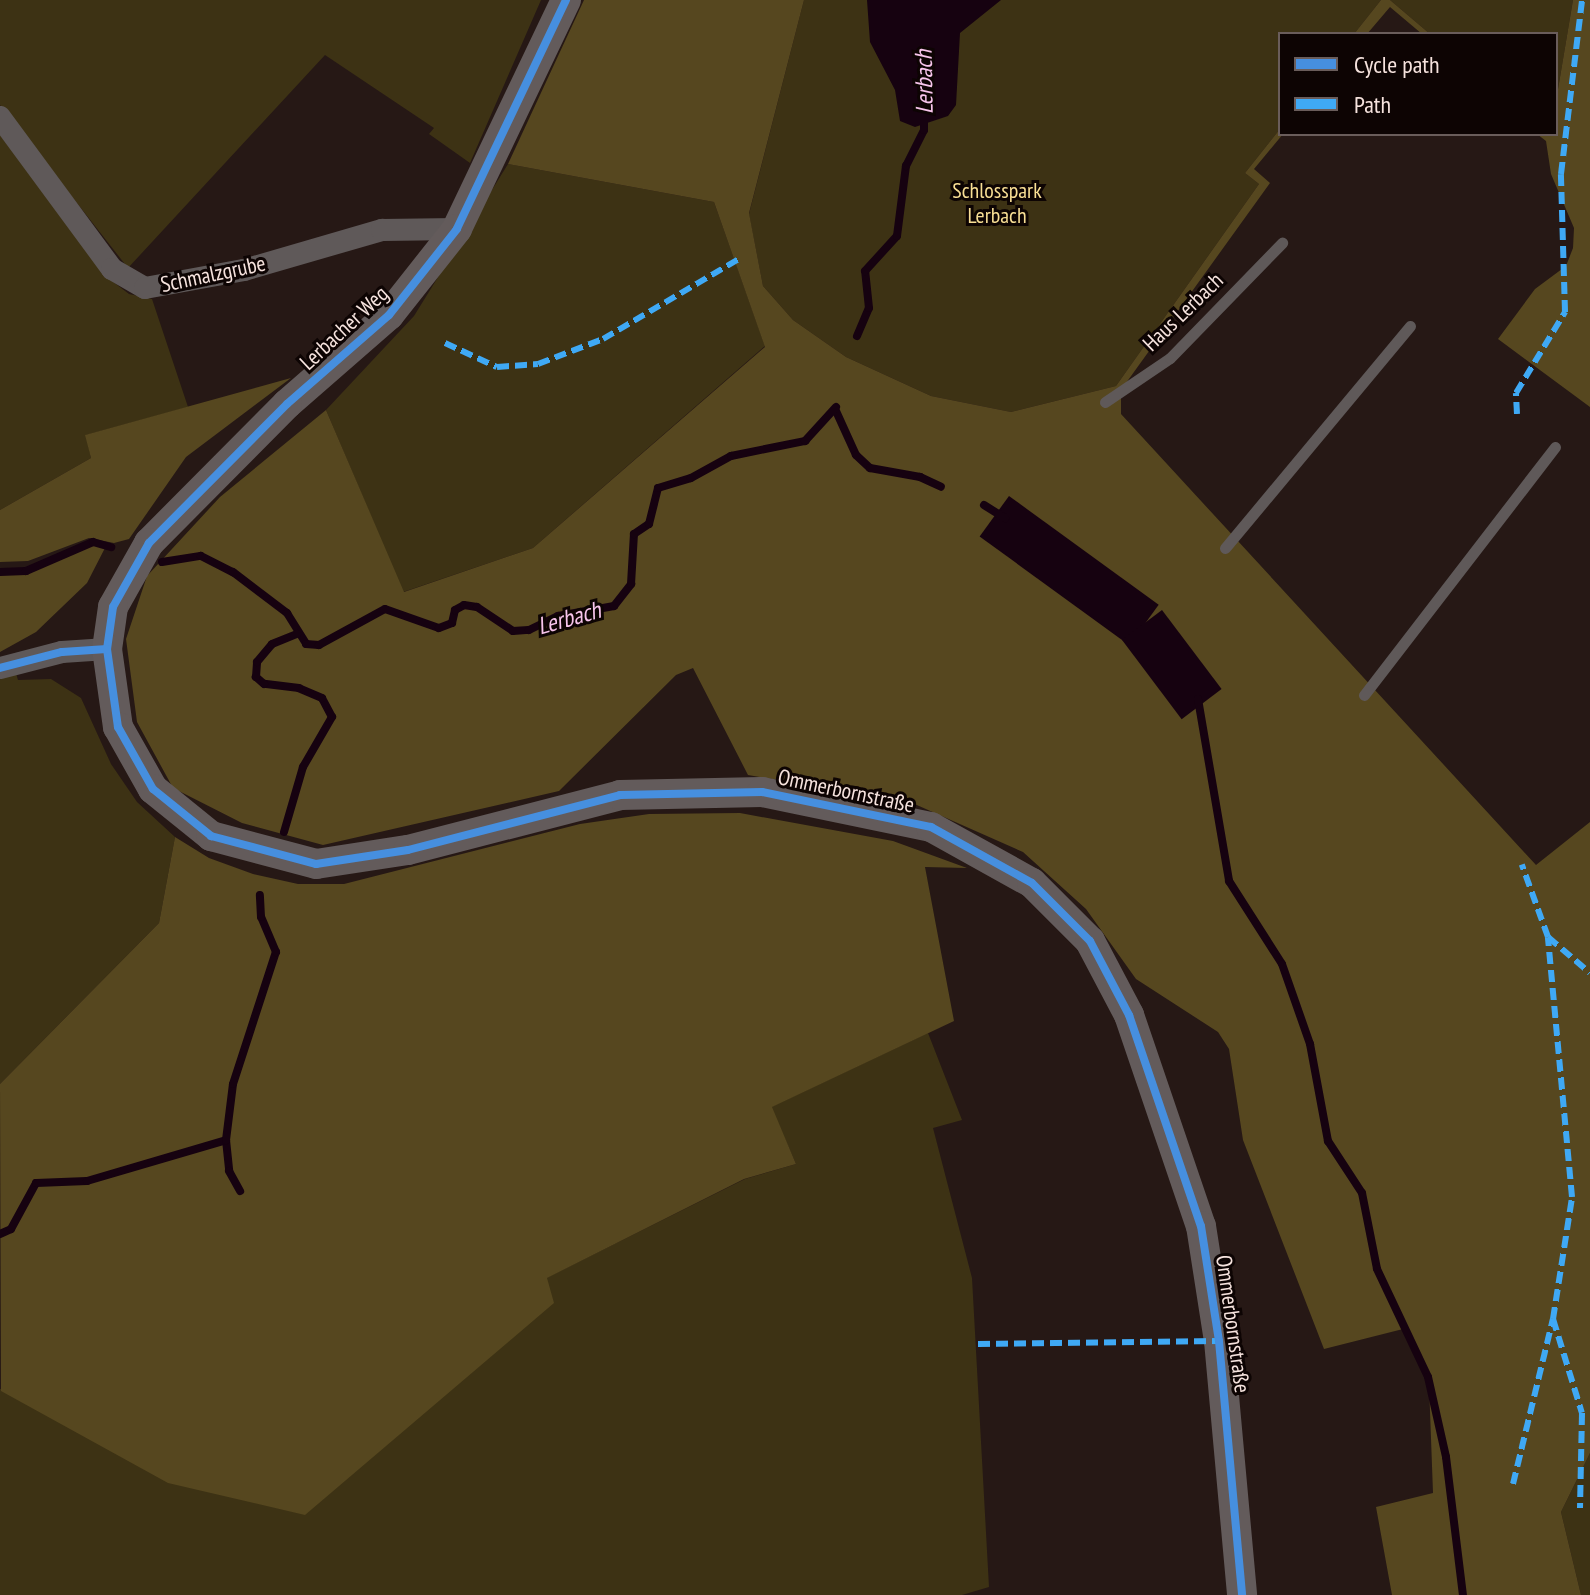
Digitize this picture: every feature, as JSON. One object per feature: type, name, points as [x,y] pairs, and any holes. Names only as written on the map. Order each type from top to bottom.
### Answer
[{"type":"street","name":"Lerbacher Weg","points":[[107,649],[113,607],[149,543],[287,404],[389,315],[457,229],[566,0]]},
{"type":"street","name":"Schmalzgrube","points":[[0,117],[112,269],[145,288],[244,270],[382,230],[457,229]]},
{"type":"street","points":[[0,668],[62,652],[107,649]]},
{"type":"street","name":"Ommerbornstraße","points":[[107,649],[118,727],[153,789],[211,836],[316,864],[408,850],[620,795],[733,791],[829,803],[931,827],[1032,883],[1090,941],[1129,1015],[1201,1226],[1219,1341],[1242,1595]]},
{"type":"lane","name":"Haus Lerbach","points":[[1105,402],[1170,358],[1282,243]]},
{"type":"lane","points":[[1225,548],[1410,326]]},
{"type":"lane","points":[[1364,695],[1555,447]]},
{"type":"green space","points":[[0,0],[541,0],[470,163],[429,134],[434,128],[325,55],[128,268],[0,105]]},
{"type":"green space","name":"Schlosspark Lerbach","points":[[804,0],[1381,0],[1356,32],[1278,32],[1278,132],[1245,173],[1259,184],[1116,386],[1011,412],[931,396],[846,357],[793,320],[763,286],[749,214]]},
{"type":"green space","points":[[1390,0],[1573,0],[1558,89],[1558,32],[1428,32]]},
{"type":"green space","points":[[0,135],[112,281],[129,294],[152,299],[188,407],[86,435],[91,458],[0,510]]},
{"type":"green space","points":[[508,164],[714,202],[765,346],[533,548],[403,592],[326,410],[414,316]]},
{"type":"green space","points":[[15,670],[18,680],[51,679],[81,698],[111,764],[137,802],[175,837],[159,923],[0,1084],[0,674]]},
{"type":"green space","points":[[928,1033],[962,1120],[933,1128],[972,1278],[989,1587],[962,1595],[0,1595],[0,1389],[546,1278],[745,1179],[796,1164],[771,1107]]},
{"type":"green space","points":[[1590,1453],[1590,1595],[1581,1595],[1561,1512]]},
{"type":"shaded area","points":[[584,0],[804,0],[749,213],[763,286],[793,320],[846,357],[931,396],[1011,412],[1116,386],[1259,184],[1245,173],[1278,132],[1278,136],[1281,136],[1254,169],[1270,183],[1121,390],[1121,414],[1536,865],[1590,822],[1590,1453],[1561,1512],[1581,1595],[1392,1595],[1376,1507],[1433,1493],[1429,1384],[1407,1328],[1324,1349],[1243,1140],[1229,1049],[1218,1032],[1136,979],[1086,909],[1023,852],[910,802],[748,775],[693,668],[676,675],[559,791],[323,845],[242,823],[173,788],[137,722],[126,639],[147,576],[220,497],[326,410],[404,592],[533,548],[765,347],[714,202],[508,164]]},
{"type":"shaded area","points":[[1381,0],[1390,0],[1428,32],[1420,32],[1390,7],[1369,32],[1356,32]]},
{"type":"shaded area","points":[[1573,0],[1590,0],[1590,407],[1498,339],[1535,289],[1566,266],[1573,248],[1574,228],[1551,174],[1546,141],[1540,136],[1558,136],[1558,89]]},
{"type":"shaded area","points":[[291,378],[186,457],[129,539],[114,543],[89,538],[28,561],[0,562],[0,510],[91,458],[85,435]]},
{"type":"shaded area","points":[[88,542],[106,546],[87,583],[36,632],[0,652],[0,572],[32,568]]},
{"type":"shaded area","points":[[740,813],[893,841],[967,868],[925,867],[954,1021],[772,1107],[796,1164],[744,1179],[547,1278],[554,1303],[305,1515],[168,1483],[1,1391],[0,1084],[159,923],[175,837],[209,858],[253,874],[298,884],[344,884],[580,824],[649,814]]},
{"type":"water","points":[[867,0],[1001,0],[960,33],[956,105],[948,116],[915,127],[900,121],[895,90],[870,42]]},
{"type":"water","points":[[1009,496],[1159,605],[1129,645],[980,536]]},
{"type":"water","points":[[1162,610],[1222,689],[1182,719],[1122,640]]},
{"type":"waterway","name":"Lerbach","points":[[857,336],[869,308],[865,271],[897,236],[906,166],[924,130],[924,113]]},
{"type":"waterway","name":"Lerbach","points":[[162,562],[201,556],[233,572],[287,613],[306,644],[319,645],[385,609],[439,628],[452,623],[455,610],[464,605],[477,607],[513,631],[529,630],[558,616],[614,606],[631,584],[634,534],[649,524],[658,488],[691,478],[731,456],[805,441],[836,407]]},
{"type":"waterway","points":[[836,411],[856,455],[870,468],[920,477],[941,487]]},
{"type":"waterway","points":[[984,505],[1005,518]]},
{"type":"waterway","name":"Lerbach","points":[[0,572],[26,571],[93,542],[111,547]]},
{"type":"waterway","points":[[284,832],[303,767],[332,717],[322,698],[299,688],[264,684],[256,677],[257,662],[272,644],[297,634]]},
{"type":"waterway","points":[[1198,699],[1229,881],[1282,964],[1310,1044],[1328,1141],[1362,1193],[1377,1269],[1428,1377],[1446,1457],[1463,1595]]},
{"type":"waterway","points":[[0,1234],[11,1229],[36,1183],[87,1181],[226,1140],[233,1084],[276,952],[261,917],[260,895]]},
{"type":"waterway","points":[[226,1140],[229,1171],[240,1191]]},
{"type":"marked path","points":[[1517,414],[1516,393],[1565,312],[1561,174],[1582,0]]},
{"type":"marked path","points":[[445,343],[497,367],[538,364],[603,339],[742,257]]},
{"type":"marked path","points":[[1513,1484],[1553,1319],[1572,1197],[1548,937],[1522,865]]},
{"type":"marked path","points":[[1548,937],[1590,973]]},
{"type":"marked path","points":[[1553,1319],[1582,1413],[1580,1508]]},
{"type":"marked path","points":[[978,1344],[1219,1341]]},
{"type":"cycle path","points":[[566,0],[457,229],[389,315],[287,404],[149,543],[113,607],[107,649],[118,727],[153,789],[211,836],[316,864],[408,850],[620,795],[762,792],[931,827],[1032,883],[1090,941],[1129,1015],[1201,1226],[1219,1341],[1242,1595]]},
{"type":"cycle path","points":[[0,668],[62,652],[107,649]]}]
